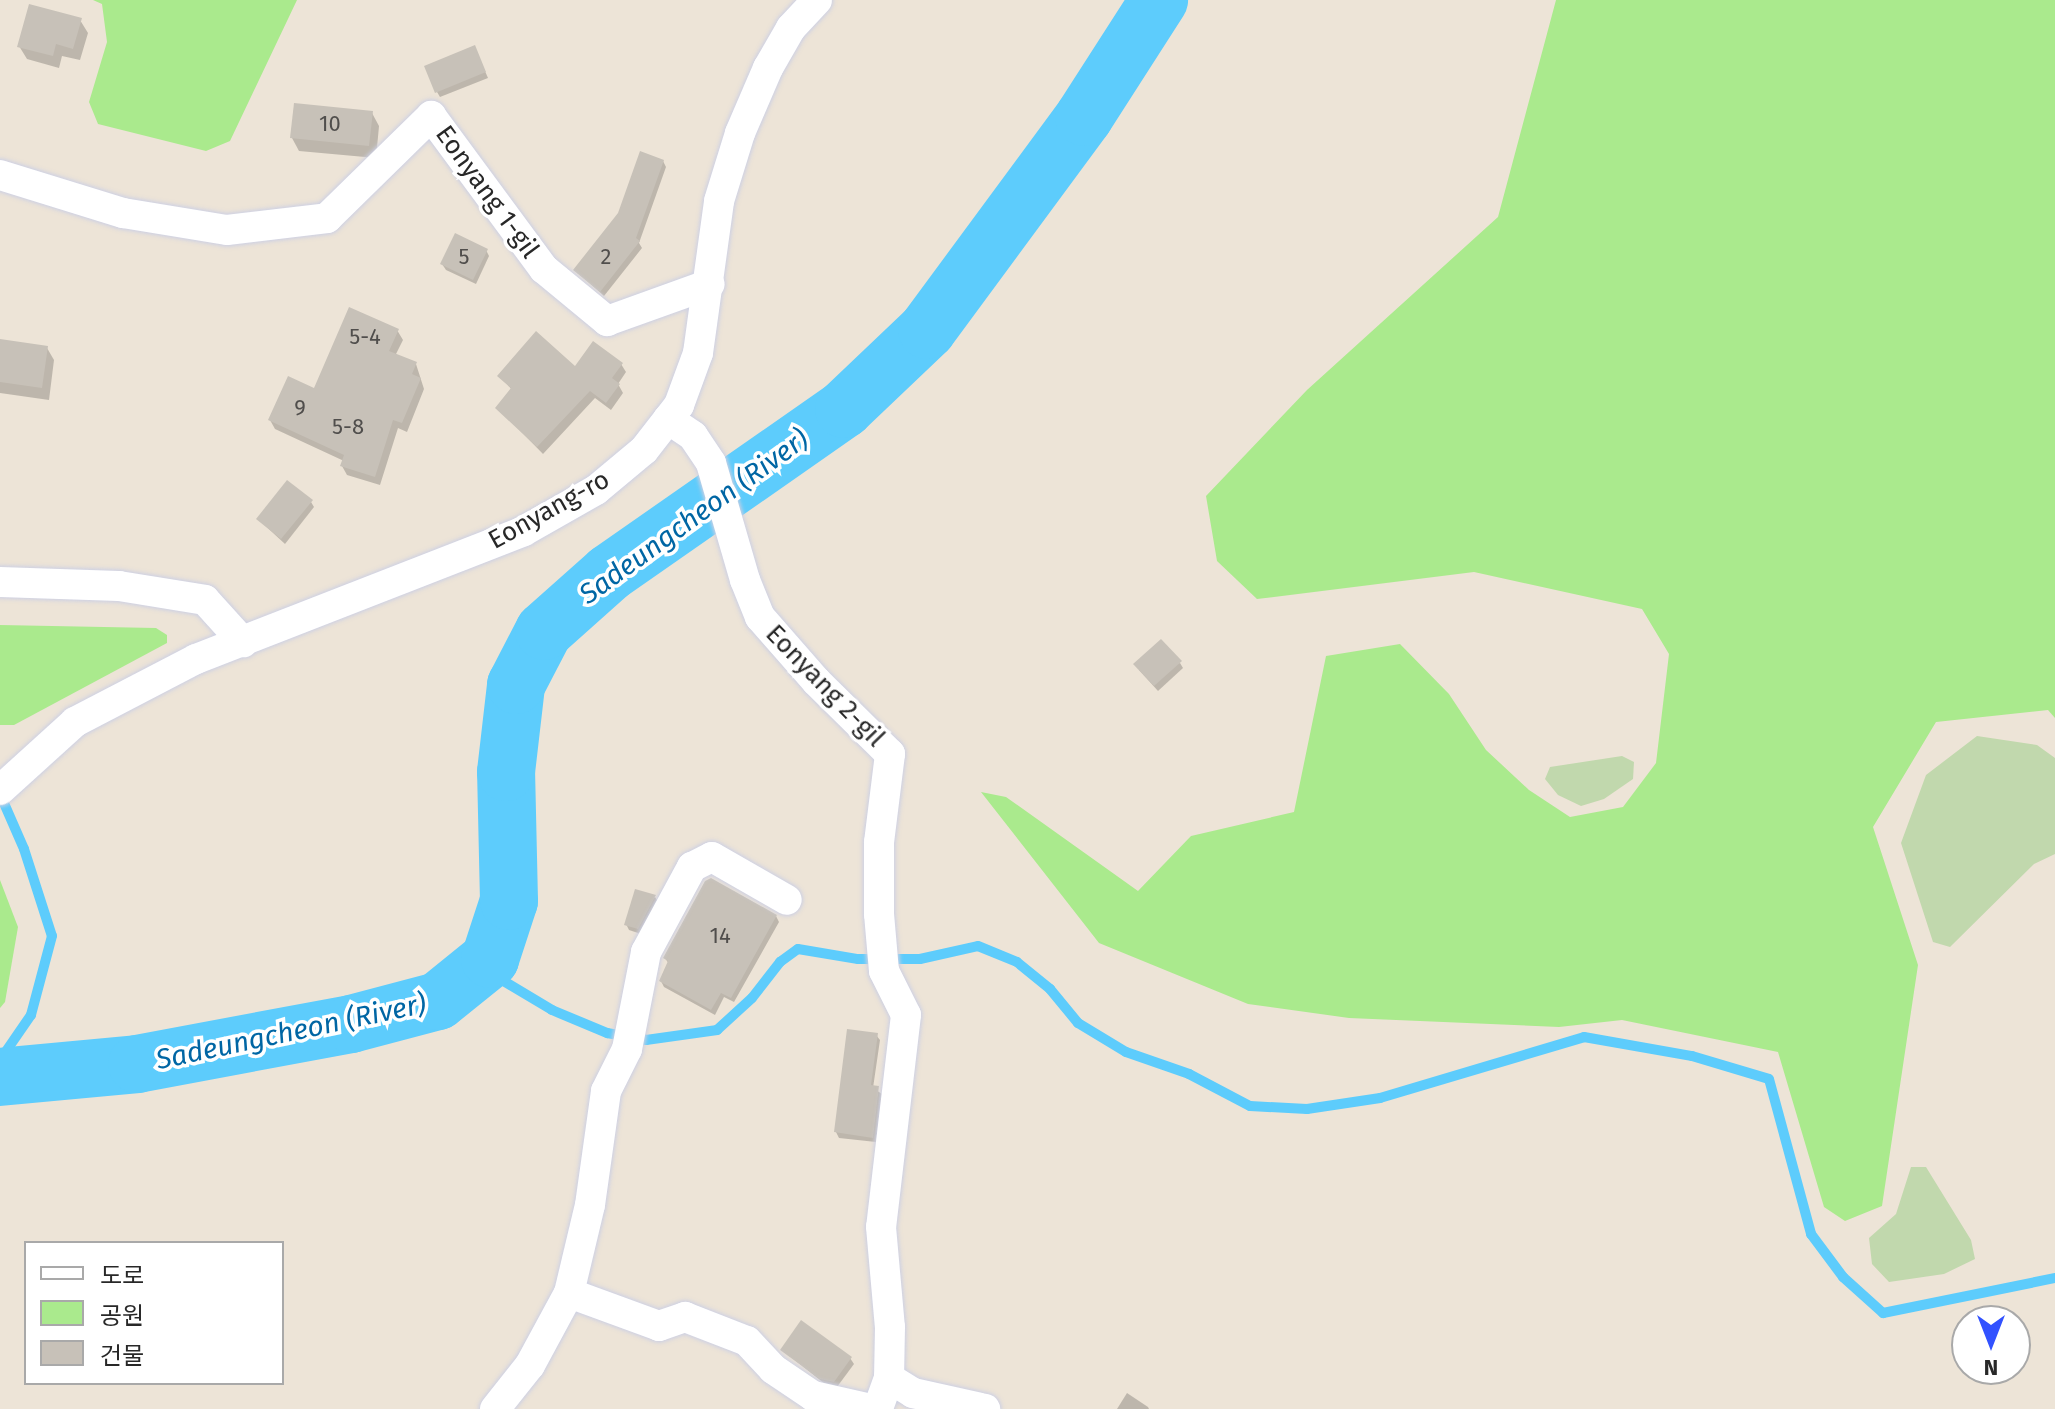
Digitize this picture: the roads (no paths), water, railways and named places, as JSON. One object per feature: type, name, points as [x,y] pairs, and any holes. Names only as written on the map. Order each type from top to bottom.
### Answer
[{"type":"street","name":"Eonyang-ro","points":[[6,784],[75,722],[196,659],[524,531],[596,490],[644,450],[679,405],[698,353],[710,284],[719,201],[740,133],[783,41],[817,0]]},
{"type":"street","name":"Eonyang 1-gil","points":[[0,175],[123,213],[227,230],[327,218],[431,116],[544,269],[607,321],[710,284]]},
{"type":"street","name":"Eonyang 2-gil","points":[[668,419],[693,436],[711,463],[745,580],[760,617],[816,681],[890,754],[879,842],[883,961],[906,1015],[881,1227],[890,1327],[889,1378],[878,1409]]},
{"type":"street","points":[[0,582],[119,586],[205,600],[243,642]]},
{"type":"street","points":[[495,1409],[530,1365],[569,1293],[590,1205],[606,1091],[627,1049],[646,952],[692,867],[712,857],[787,900]]},
{"type":"street","points":[[569,1293],[659,1326],[685,1317],[747,1341],[773,1369],[813,1396],[871,1409]]},
{"type":"street","points":[[889,1378],[913,1393],[985,1409]]},
{"type":"waterway","name":"Sadeungcheon (River)","points":[[0,1077],[137,1064],[351,1024],[438,1001],[490,959],[509,901],[506,772],[516,685],[544,631],[609,573],[844,409],[927,330],[1084,117],[1159,0]]},
{"type":"waterway","points":[[0,794],[24,849],[52,936],[31,1015],[0,1060]]},
{"type":"waterway","points":[[480,967],[552,1010],[607,1033],[646,1040],[717,1030],[752,998],[780,962],[798,949],[858,959],[920,959],[978,946],[1017,962],[1050,989],[1078,1023],[1126,1052],[1189,1074],[1250,1106],[1307,1109],[1380,1098],[1584,1037],[1692,1056],[1769,1079],[1811,1234],[1843,1277],[1883,1313],[2055,1278]]}]
